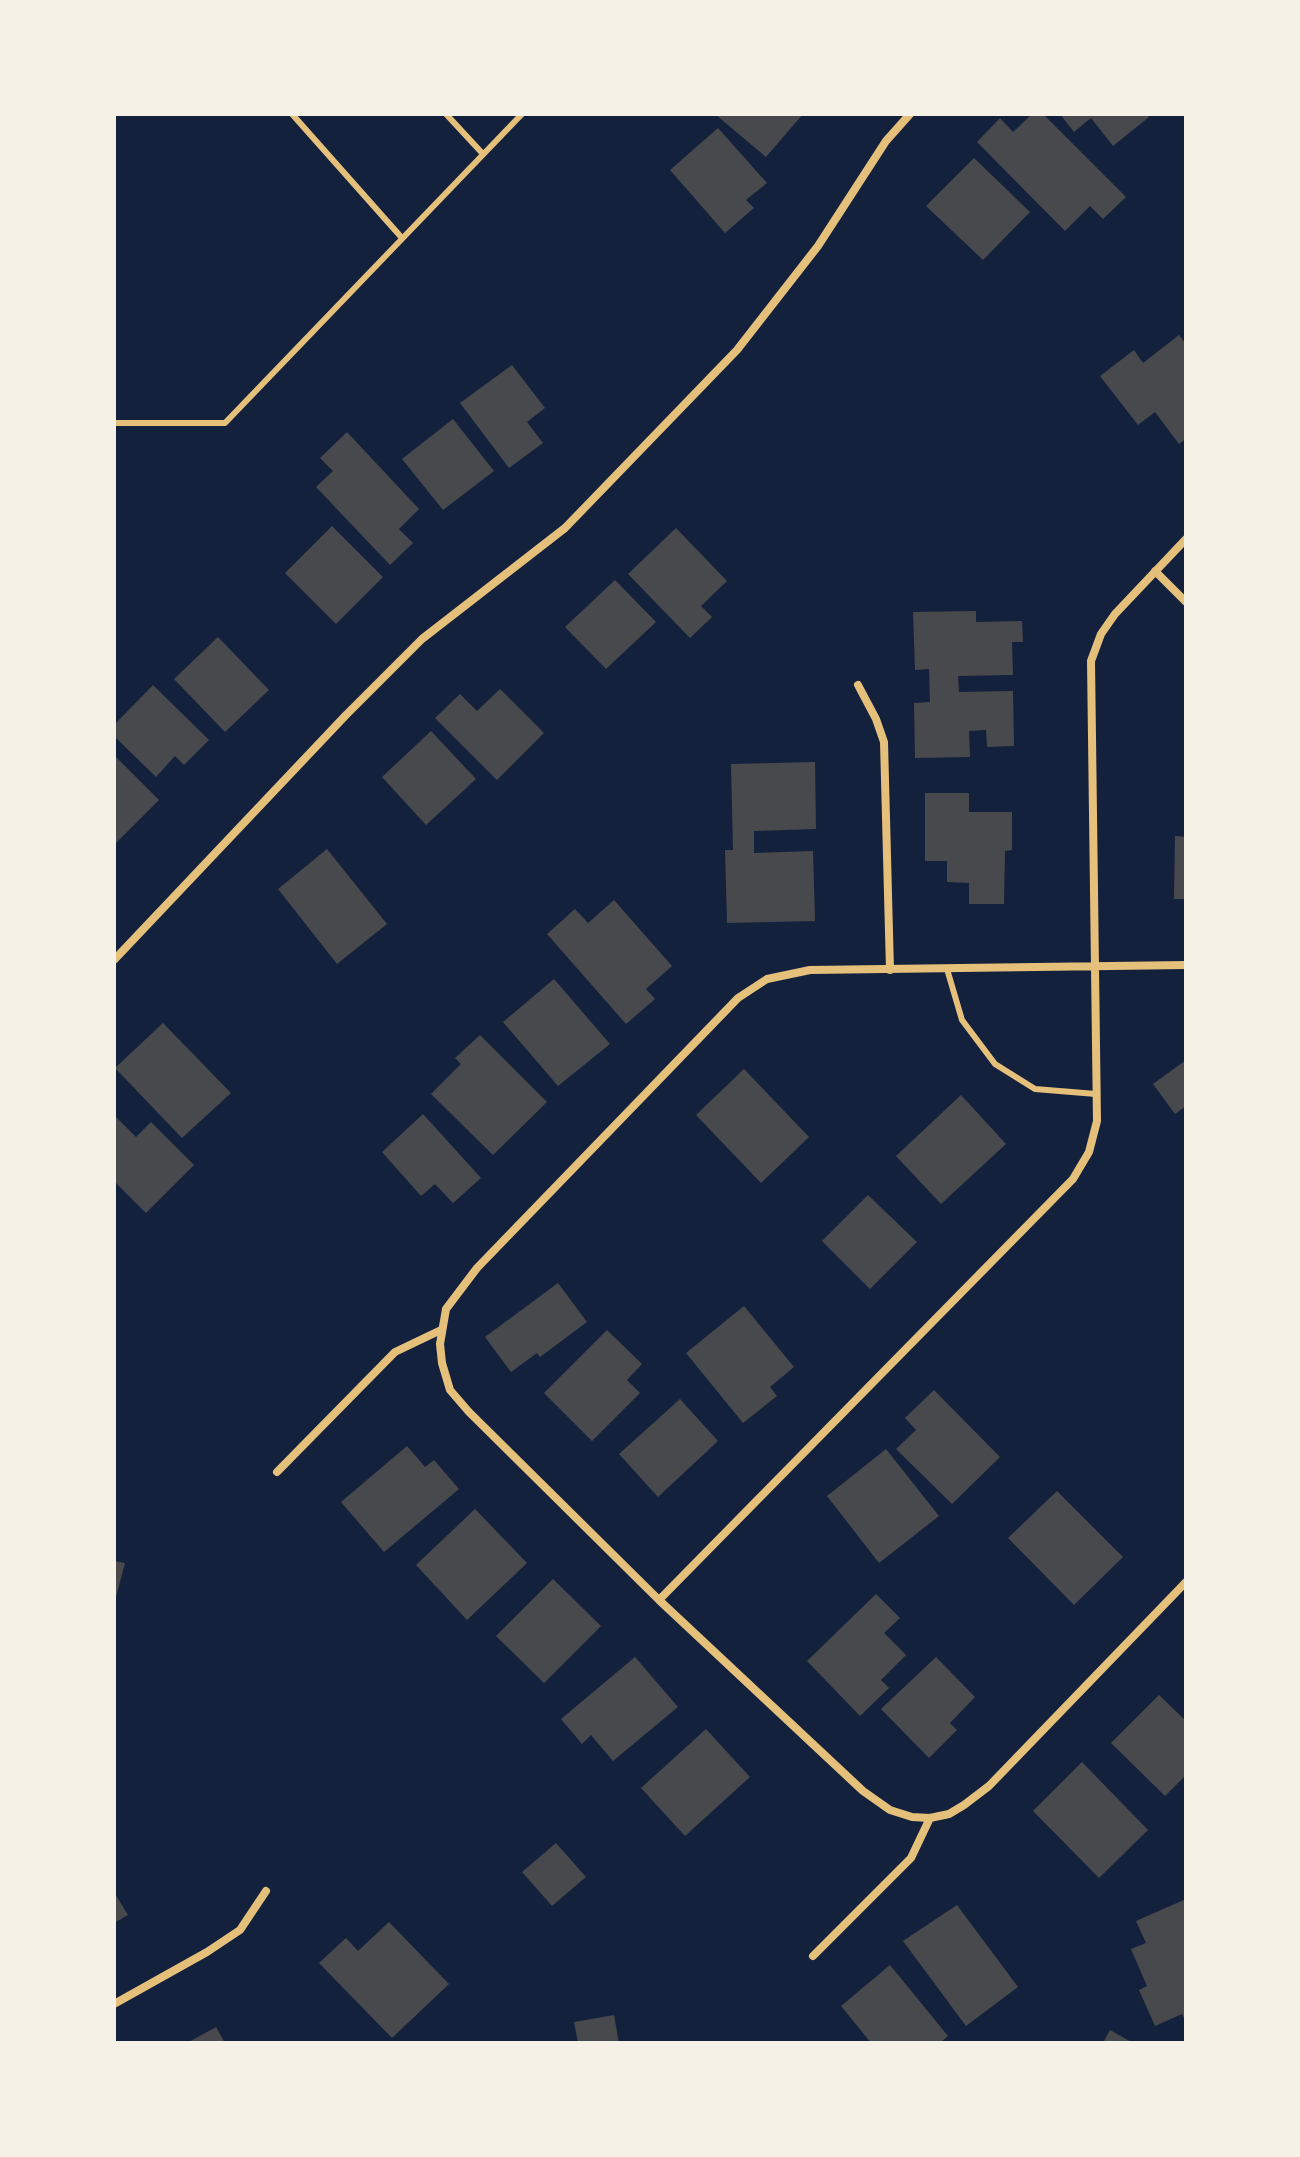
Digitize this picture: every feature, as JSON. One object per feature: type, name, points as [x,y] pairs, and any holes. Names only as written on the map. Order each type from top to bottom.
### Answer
[{"type":"street","points":[[114,960],[335,726],[422,639],[565,528],[737,350],[818,246],[886,141],[910,114]]},
{"type":"street","points":[[659,1600],[1073,1179],[1089,1152],[1097,1121],[1091,661],[1101,634],[1115,614],[1186,539]]},
{"type":"street","points":[[1155,571],[1186,602]]},
{"type":"street","points":[[858,685],[884,742],[890,970]]},
{"type":"street","points":[[1186,965],[790,972],[767,979],[738,998],[477,1268],[446,1309],[441,1330],[442,1363],[450,1390],[469,1412],[659,1600],[863,1791],[890,1810],[912,1817],[930,1818],[949,1814],[989,1786],[1186,1582]]},
{"type":"street","points":[[277,1472],[395,1352],[441,1330]]},
{"type":"street","points":[[813,1956],[911,1858],[930,1818]]},
{"type":"street","points":[[114,2004],[240,1930],[266,1891]]},
{"type":"lane","points":[[292,114],[402,238]]},
{"type":"lane","points":[[446,114],[483,154]]},
{"type":"lane","points":[[114,423],[225,423],[522,114]]},
{"type":"lane","points":[[947,969],[962,1020],[995,1064],[1035,1089],[1096,1094]]},
{"type":"building","points":[[715,114],[803,114],[766,157]]},
{"type":"building","points":[[1032,114],[1043,114],[1126,197],[1103,219],[1090,206],[1065,231],[977,142],[1000,118],[1013,132]]},
{"type":"building","points":[[1060,114],[1147,114],[1149,117],[1113,146],[1091,118],[1074,132]]},
{"type":"building","points":[[718,128],[767,183],[746,200],[754,208],[725,233],[670,170]]},
{"type":"building","points":[[974,158],[1030,212],[983,260],[926,206]]},
{"type":"building","points":[[1179,335],[1186,344],[1186,439],[1179,444],[1155,412],[1138,425],[1100,376],[1134,350],[1143,363]]},
{"type":"building","points":[[512,365],[545,408],[527,422],[543,443],[509,468],[460,403]]},
{"type":"building","points":[[453,419],[494,471],[443,510],[402,459]]},
{"type":"building","points":[[347,432],[419,509],[399,529],[413,543],[390,565],[316,487],[333,471],[320,458]]},
{"type":"building","points":[[332,526],[383,577],[336,624],[285,573]]},
{"type":"building","points":[[676,528],[727,581],[701,606],[712,617],[690,638],[628,574]]},
{"type":"building","points":[[615,580],[656,622],[606,669],[565,627]]},
{"type":"building","points":[[976,611],[976,622],[1022,621],[1023,642],[1012,642],[1013,675],[958,676],[959,692],[1013,691],[1014,746],[987,747],[986,730],[969,731],[970,757],[915,758],[914,703],[930,702],[929,669],[915,670],[913,612]]},
{"type":"building","points":[[218,637],[269,690],[225,732],[174,679]]},
{"type":"building","points":[[153,685],[209,740],[184,765],[175,756],[156,777],[114,736],[114,725]]},
{"type":"building","points":[[500,689],[544,733],[497,780],[435,718],[460,694],[477,711]]},
{"type":"building","points":[[431,731],[476,779],[426,825],[382,777]]},
{"type":"building","points":[[114,755],[159,800],[114,845]]},
{"type":"building","points":[[815,762],[816,829],[754,831],[754,853],[813,851],[815,921],[727,923],[725,850],[733,850],[731,764]]},
{"type":"building","points":[[925,793],[969,793],[969,812],[1012,812],[1012,850],[1005,851],[1004,904],[969,904],[969,883],[947,882],[947,861],[925,861]]},
{"type":"building","points":[[1175,836],[1186,837],[1186,899],[1174,899]]},
{"type":"building","points":[[327,849],[387,924],[337,964],[278,889]]},
{"type":"building","points":[[614,900],[672,966],[646,989],[655,999],[626,1024],[547,934],[575,909],[588,923]]},
{"type":"building","points":[[554,979],[610,1044],[558,1086],[503,1022]]},
{"type":"building","points":[[163,1023],[231,1093],[182,1138],[115,1068]]},
{"type":"building","points":[[480,1035],[547,1102],[493,1155],[431,1094],[461,1064],[455,1058]]},
{"type":"building","points":[[1186,1060],[1186,1106],[1175,1114],[1153,1084]]},
{"type":"building","points":[[744,1069],[809,1137],[761,1183],[696,1115]]},
{"type":"building","points":[[961,1095],[1006,1144],[941,1204],[896,1156]]},
{"type":"building","points":[[423,1114],[481,1178],[453,1203],[435,1184],[421,1196],[382,1152]]},
{"type":"building","points":[[116,1117],[136,1137],[151,1122],[194,1165],[146,1213],[114,1181]]},
{"type":"building","points":[[868,1195],[917,1242],[870,1289],[822,1241]]},
{"type":"building","points":[[558,1283],[587,1322],[540,1357],[537,1353],[511,1372],[485,1337]]},
{"type":"building","points":[[744,1306],[794,1367],[770,1387],[777,1396],[743,1423],[686,1353]]},
{"type":"building","points":[[607,1330],[642,1364],[627,1380],[640,1393],[592,1441],[544,1393]]},
{"type":"building","points":[[934,1390],[1000,1457],[952,1504],[896,1449],[916,1430],[905,1418]]},
{"type":"building","points":[[680,1399],[718,1441],[658,1497],[619,1454]]},
{"type":"building","points":[[407,1446],[425,1467],[434,1460],[459,1489],[384,1552],[341,1502]]},
{"type":"building","points":[[886,1449],[939,1516],[879,1563],[827,1496]]},
{"type":"building","points":[[1057,1491],[1123,1557],[1074,1605],[1008,1538]]},
{"type":"building","points":[[475,1509],[527,1563],[467,1620],[416,1565]]},
{"type":"building","points":[[114,1561],[125,1563],[115,1601],[114,1601]]},
{"type":"building","points":[[553,1579],[601,1626],[544,1683],[496,1636]]},
{"type":"building","points":[[876,1594],[900,1618],[884,1633],[906,1655],[881,1680],[889,1688],[860,1716],[807,1661]]},
{"type":"building","points":[[635,1657],[678,1707],[613,1761],[591,1735],[582,1744],[561,1719]]},
{"type":"building","points":[[936,1657],[975,1697],[950,1723],[957,1730],[929,1758],[881,1709]]},
{"type":"building","points":[[1159,1695],[1186,1721],[1186,1775],[1165,1796],[1111,1743]]},
{"type":"building","points":[[706,1729],[750,1777],[685,1836],[641,1788]]},
{"type":"building","points":[[1082,1762],[1148,1830],[1099,1878],[1033,1811]]},
{"type":"building","points":[[556,1843],[586,1877],[552,1906],[522,1872]]},
{"type":"building","points":[[114,1892],[128,1915],[114,1923]]},
{"type":"building","points":[[1186,1899],[1186,2022],[1182,2014],[1155,2026],[1139,1990],[1147,1986],[1131,1949],[1146,1943],[1136,1921]]},
{"type":"building","points":[[957,1905],[1018,1987],[966,2026],[903,1941]]},
{"type":"building","points":[[389,1922],[449,1984],[392,2038],[319,1963],[346,1938],[358,1951]]},
{"type":"building","points":[[890,1965],[948,2036],[940,2043],[871,2043],[841,2006]]},
{"type":"building","points":[[614,2015],[619,2043],[578,2043],[574,2022]]},
{"type":"building","points":[[216,2027],[225,2043],[187,2043]]},
{"type":"building","points":[[1110,2030],[1133,2043],[1103,2043]]}]
